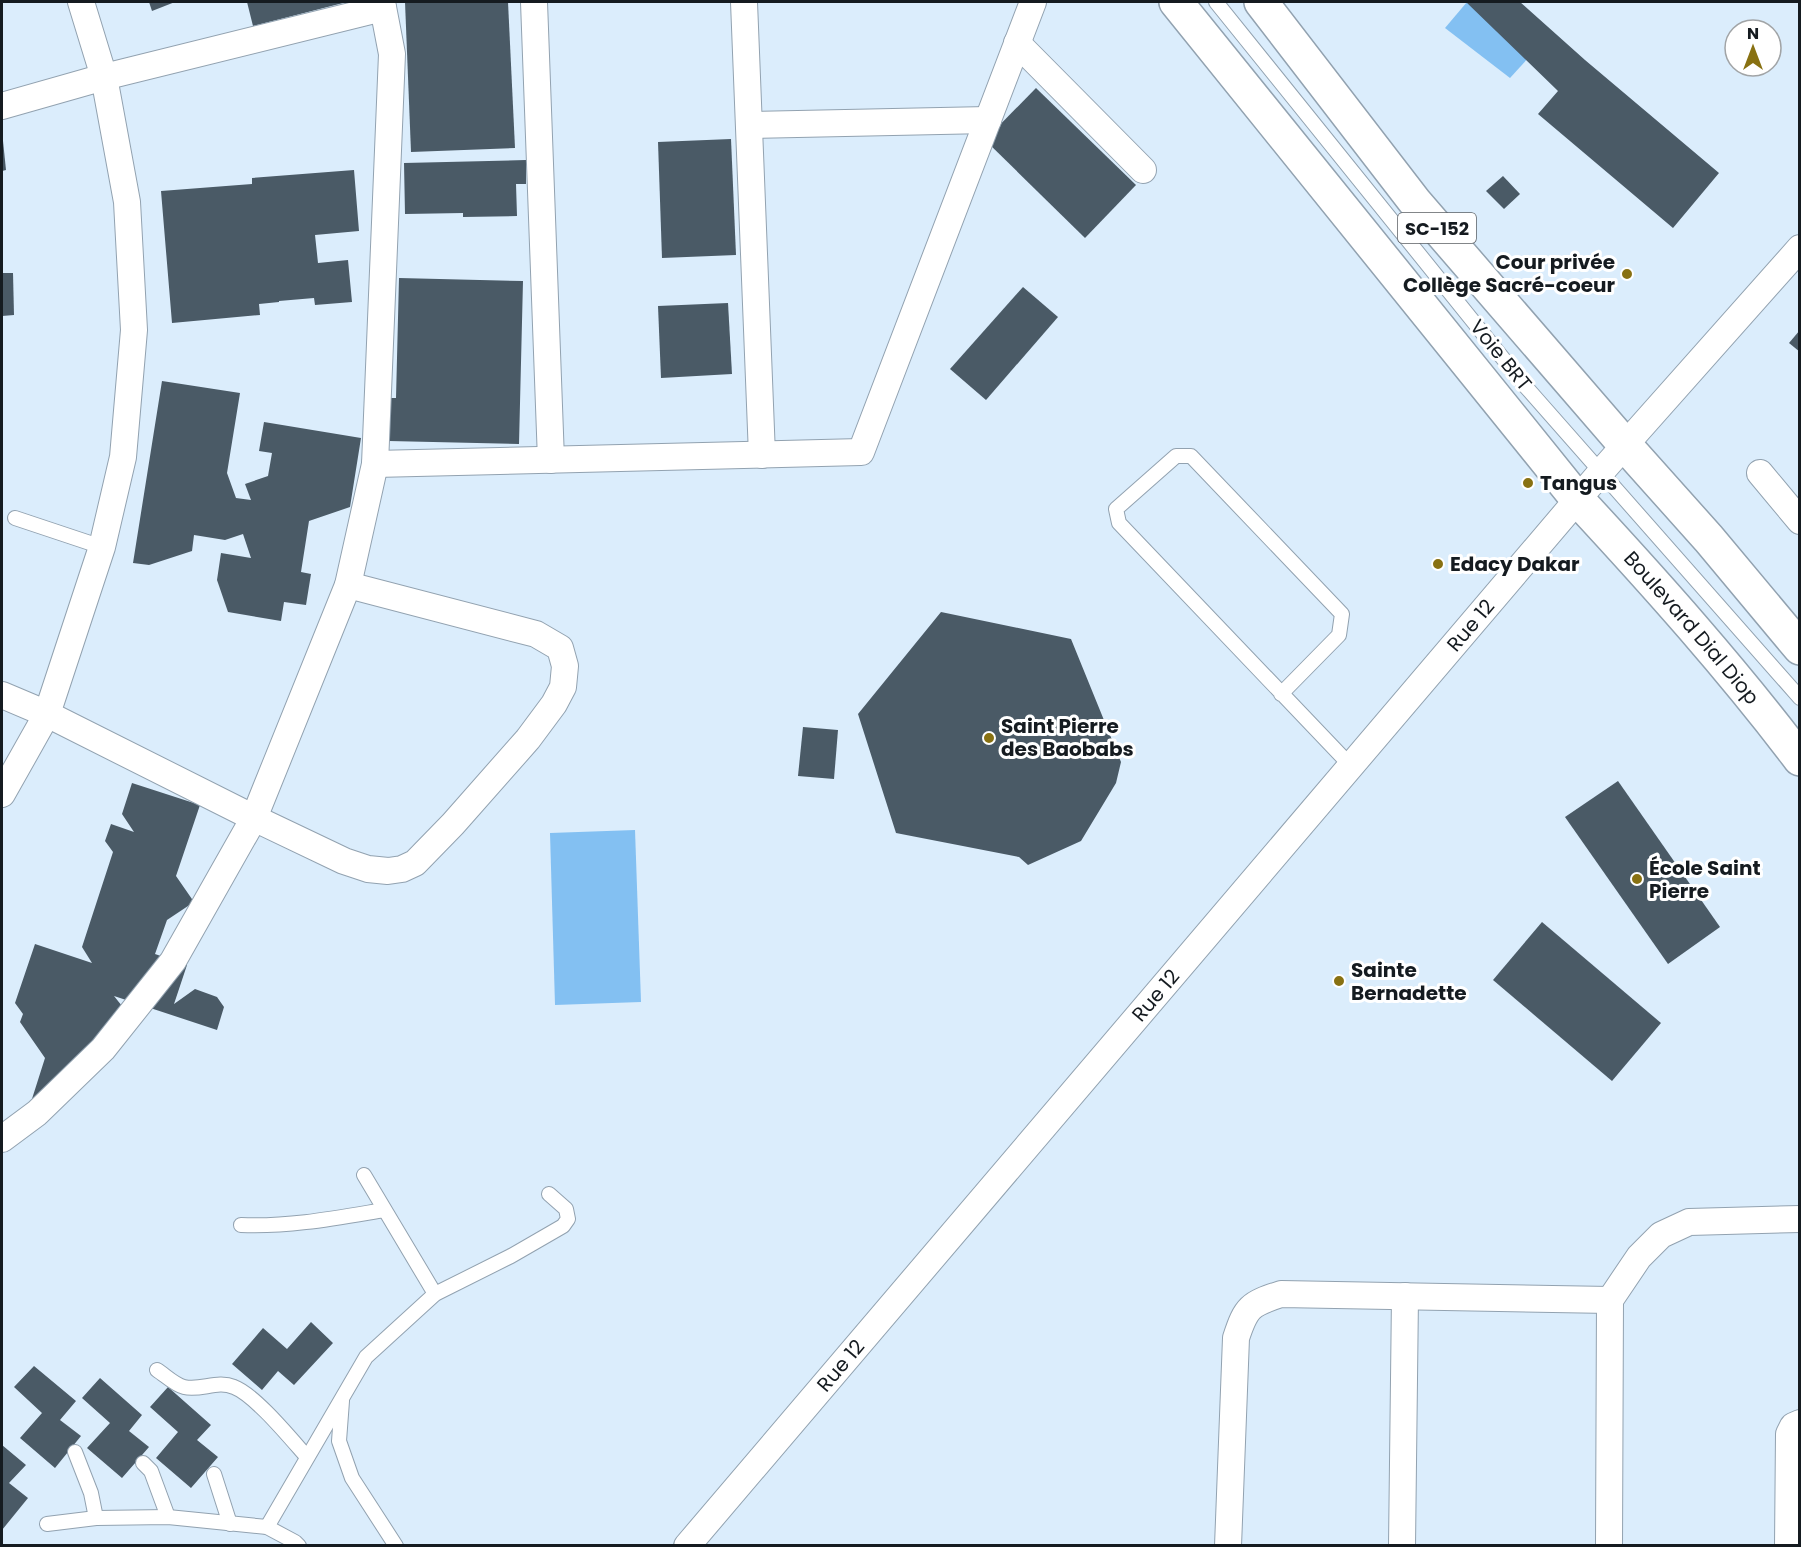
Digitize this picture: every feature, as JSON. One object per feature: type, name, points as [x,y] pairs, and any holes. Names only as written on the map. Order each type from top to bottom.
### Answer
[{"type":"main road","name":"Boulevard Dial Diop","points":[[1176,2],[1578,500],[1656,584],[1772,722],[1800,759]]},
{"type":"main road","name":"SC-152","points":[[1261,2],[1415,202],[1625,445]]},
{"type":"main road","points":[[1625,445],[1709,539],[1800,648]]},
{"type":"street","points":[[2,794],[47,714],[102,547],[123,457],[134,330],[127,202],[104,76],[81,2]]},
{"type":"street","points":[[534,2],[551,460]]},
{"type":"street","points":[[744,2],[762,455]]},
{"type":"street","points":[[375,464],[861,452],[1033,2]]},
{"type":"street","points":[[2,106],[104,76],[382,5],[392,54],[375,464],[348,585],[254,818],[173,961],[103,1049],[37,1113],[2,1139]]},
{"type":"street","points":[[1017,43],[1143,170]]},
{"type":"street","points":[[749,125],[988,120]]},
{"type":"street","name":"Rue 12","points":[[687,1545],[1601,472],[1800,248]]},
{"type":"street","points":[[1760,473],[1800,521]]},
{"type":"street","points":[[2,695],[47,714],[344,861],[368,870],[388,872],[408,867],[453,824],[528,739],[554,704],[563,687],[565,666],[560,648],[536,634],[348,585]]},
{"type":"street","points":[[1609,1545],[1610,1300],[1639,1257],[1661,1235],[1689,1222],[1800,1219]]},
{"type":"street","points":[[1228,1545],[1236,1338],[1242,1318],[1256,1303],[1281,1294],[1610,1300]]},
{"type":"street","points":[[1402,1545],[1405,1296]]},
{"type":"street","points":[[1788,1545],[1789,1434],[1793,1426],[1800,1423]]},
{"type":"lane","name":"Voie BRT","points":[[1216,2],[1526,387],[1800,698]]},
{"type":"lane","points":[[1281,694],[1339,635],[1342,614],[1191,456],[1176,456],[1116,509],[1119,523],[1281,694],[1350,765]]},
{"type":"lane","points":[[15,518],[102,547]]},
{"type":"lane","points":[[364,1175],[435,1294]]},
{"type":"lane","points":[[267,1527],[366,1357],[435,1294],[511,1256],[563,1226],[568,1219],[566,1209],[549,1194]]},
{"type":"lane","points":[[241,1225],[301,1224],[384,1210]]},
{"type":"lane","points":[[157,1370],[183,1387],[201,1388],[221,1383],[236,1387],[258,1404],[308,1457]]},
{"type":"lane","points":[[342,1397],[339,1441],[352,1478],[396,1545]]},
{"type":"lane","points":[[75,1452],[91,1493],[96,1518]]},
{"type":"lane","points":[[143,1463],[151,1471],[168,1517]]},
{"type":"lane","points":[[214,1474],[230,1524]]},
{"type":"lane","points":[[47,1524],[96,1518],[168,1517],[267,1527],[299,1545]]},
{"type":"shaded area","points":[[1467,2],[1530,56],[1510,78],[1445,28]]},
{"type":"shaded area","points":[[635,830],[641,1002],[555,1005],[550,833]]},
{"type":"building","points":[[149,2],[175,2],[152,11]]},
{"type":"building","points":[[247,2],[347,2],[253,26]]},
{"type":"building","points":[[405,2],[508,2],[515,148],[411,152]]},
{"type":"building","points":[[1466,2],[1520,2],[1719,173],[1673,228],[1538,114],[1558,91]]},
{"type":"building","points":[[1036,88],[1136,185],[1085,238],[985,140]]},
{"type":"building","points":[[731,139],[736,255],[662,258],[658,142]]},
{"type":"building","points":[[2,141],[6,170],[2,171]]},
{"type":"building","points":[[526,160],[526,184],[516,184],[517,216],[463,217],[463,213],[405,214],[404,163]]},
{"type":"building","points":[[354,170],[359,231],[315,235],[318,263],[348,260],[352,302],[315,305],[314,298],[279,301],[259,304],[260,315],[172,323],[161,191],[252,184],[252,178]]},
{"type":"building","points":[[1503,176],[1520,194],[1504,209],[1486,191]]},
{"type":"building","points":[[2,273],[13,273],[14,315],[2,316]]},
{"type":"building","points":[[399,278],[523,281],[519,444],[389,441],[390,398],[396,398]]},
{"type":"building","points":[[1023,287],[1058,317],[986,400],[950,369]]},
{"type":"building","points":[[728,303],[732,374],[661,378],[658,306]]},
{"type":"building","points":[[1800,330],[1800,352],[1789,343]]},
{"type":"building","points":[[162,381],[240,393],[227,473],[236,498],[251,500],[245,484],[268,476],[272,453],[259,451],[264,422],[361,438],[350,507],[309,521],[301,572],[311,574],[306,605],[284,602],[281,621],[228,612],[217,580],[221,553],[251,558],[243,534],[225,540],[194,535],[192,551],[149,565],[133,563]]},
{"type":"building","name":"Saint Pierre des Baobabs","points":[[941,612],[1071,639],[1121,762],[1116,783],[1081,841],[1028,865],[1019,857],[896,833],[858,714]]},
{"type":"building","points":[[803,727],[838,730],[834,779],[798,776]]},
{"type":"building","points":[[1618,781],[1720,927],[1668,964],[1565,817]]},
{"type":"building","points":[[132,783],[200,805],[176,876],[194,902],[167,920],[155,954],[187,965],[174,1004],[195,989],[217,997],[224,1007],[217,1030],[114,996],[126,1011],[109,1061],[43,1106],[31,1102],[45,1058],[20,1022],[23,1014],[15,1003],[35,944],[92,963],[82,947],[113,852],[105,841],[111,824],[134,832],[122,814]]},
{"type":"building","points":[[1542,922],[1661,1023],[1612,1081],[1493,980]]},
{"type":"building","points":[[311,1322],[333,1343],[294,1385],[278,1371],[262,1390],[232,1364],[263,1328],[287,1349]]},
{"type":"building","points":[[34,1366],[76,1401],[60,1420],[81,1436],[55,1468],[20,1438],[42,1413],[14,1387]]},
{"type":"building","points":[[100,1378],[142,1415],[129,1431],[149,1447],[122,1478],[87,1448],[110,1423],[82,1398]]},
{"type":"building","points":[[168,1387],[211,1425],[197,1440],[218,1457],[191,1488],[156,1458],[178,1432],[150,1407]]},
{"type":"building","points":[[2,1445],[26,1465],[9,1483],[28,1498],[2,1530]]},
{"type":"place","name":"Cour privée Collège Sacré-coeur","points":[[1627,274]]},
{"type":"place","name":"Tangus","points":[[1528,483]]},
{"type":"place","name":"Edacy Dakar","points":[[1438,564]]},
{"type":"place","name":"Saint Pierre des Baobabs","points":[[989,738]]},
{"type":"place","name":"École Saint Pierre","points":[[1637,879]]},
{"type":"place","name":"Sainte Bernadette","points":[[1339,981]]}]
